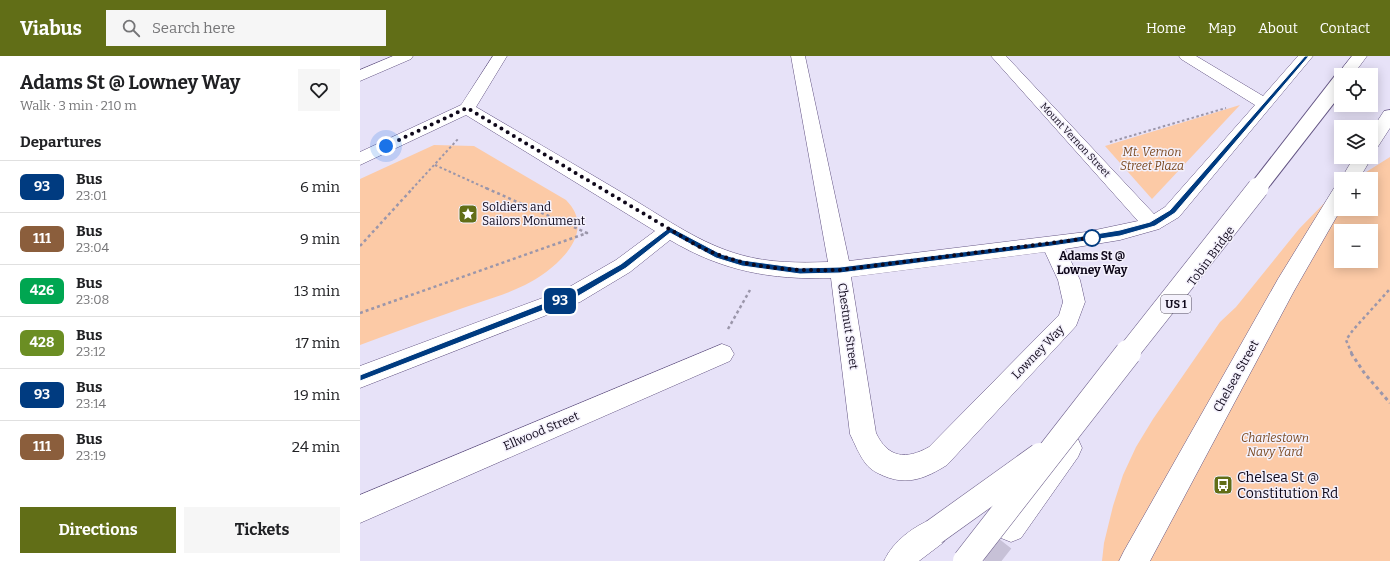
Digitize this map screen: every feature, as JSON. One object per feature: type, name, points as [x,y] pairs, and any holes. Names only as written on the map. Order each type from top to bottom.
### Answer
[{"type":"main road","points":[[360,76],[406,56]]},
{"type":"main road","points":[[360,159],[467,108],[500,56]]},
{"type":"main road","name":"Chestnut Street","points":[[798,56],[840,270],[863,434],[872,453],[878,459],[892,467]]},
{"type":"main road","name":"Mount Vernon Street","points":[[998,56],[1152,224]]},
{"type":"main road","points":[[1186,56],[1264,104]]},
{"type":"main road","points":[[467,108],[670,230],[718,256],[742,263],[800,271],[840,270],[1052,244],[1120,233],[1152,224],[1172,212],[1306,56]]},
{"type":"main road","points":[[1350,68],[1359,56]]},
{"type":"main road","name":"Tobin Bridge","points":[[1060,441],[1334,89]]},
{"type":"main road","name":"Tobin Bridge","points":[[1011,528],[1334,90]]},
{"type":"main road","points":[[1378,133],[1390,115]]},
{"type":"main road","name":"Chelsea Street","points":[[1141,558],[1286,285],[1334,206]]},
{"type":"main road","points":[[360,377],[572,296],[623,266],[670,230]]},
{"type":"main road","name":"Lowney Way","points":[[892,467],[908,469],[932,461],[938,456],[1068,320],[1074,302],[1069,280],[1052,244]]},
{"type":"main road","name":"Ellwood Street","points":[[360,509],[724,343]]},
{"type":"main road","points":[[899,561],[912,548],[1060,441]]},
{"type":"main road","name":"US 1","points":[[966,561],[1060,441]]},
{"type":"path","points":[[1104,144],[1232,106]]},
{"type":"path","points":[[360,246],[459,137]]},
{"type":"path","points":[[360,313],[587,233],[435,165]]},
{"type":"path","points":[[724,343],[752,286]]},
{"type":"path","points":[[1389,290],[1353,330],[1346,340],[1349,351],[1356,362],[1390,403]]},
{"type":"green space","name":"Mt. Vernon Street Plaza","points":[[1240,105],[1152,199],[1105,146]]},
{"type":"green space","points":[[434,145],[474,146],[566,200],[575,213],[578,225],[575,237],[569,249],[560,260],[549,270],[525,285],[360,345],[360,179]]},
{"type":"green space","name":"Charlestown Navy Yard","points":[[1390,157],[1390,561],[1102,561],[1104,543],[1113,506],[1123,475],[1136,447],[1153,419],[1220,322],[1236,307],[1299,229],[1334,193],[1334,216],[1378,216],[1378,172],[1366,172]]},
{"type":"tunnel","points":[[985,561],[1011,528]]},
{"type":"bus line","name":"93","points":[[360,377],[572,296],[623,266],[670,230],[718,256],[742,263],[800,271],[840,270],[1052,244],[1120,233],[1152,224],[1172,212],[1307,56]]},
{"type":"place","name":"Soldiers and Sailors Monument","points":[[468,214]]},
{"type":"place","name":"Adams St @ Lowney Way","points":[[1092,238]]},
{"type":"place","name":"Chelsea St @ Constitution Rd","points":[[1223,485]]},
{"type":"route","points":[[386,146],[467,108],[696,245],[718,256],[742,263],[772,268],[800,271],[840,270],[1052,244],[1097,237],[1092,238]]}]
